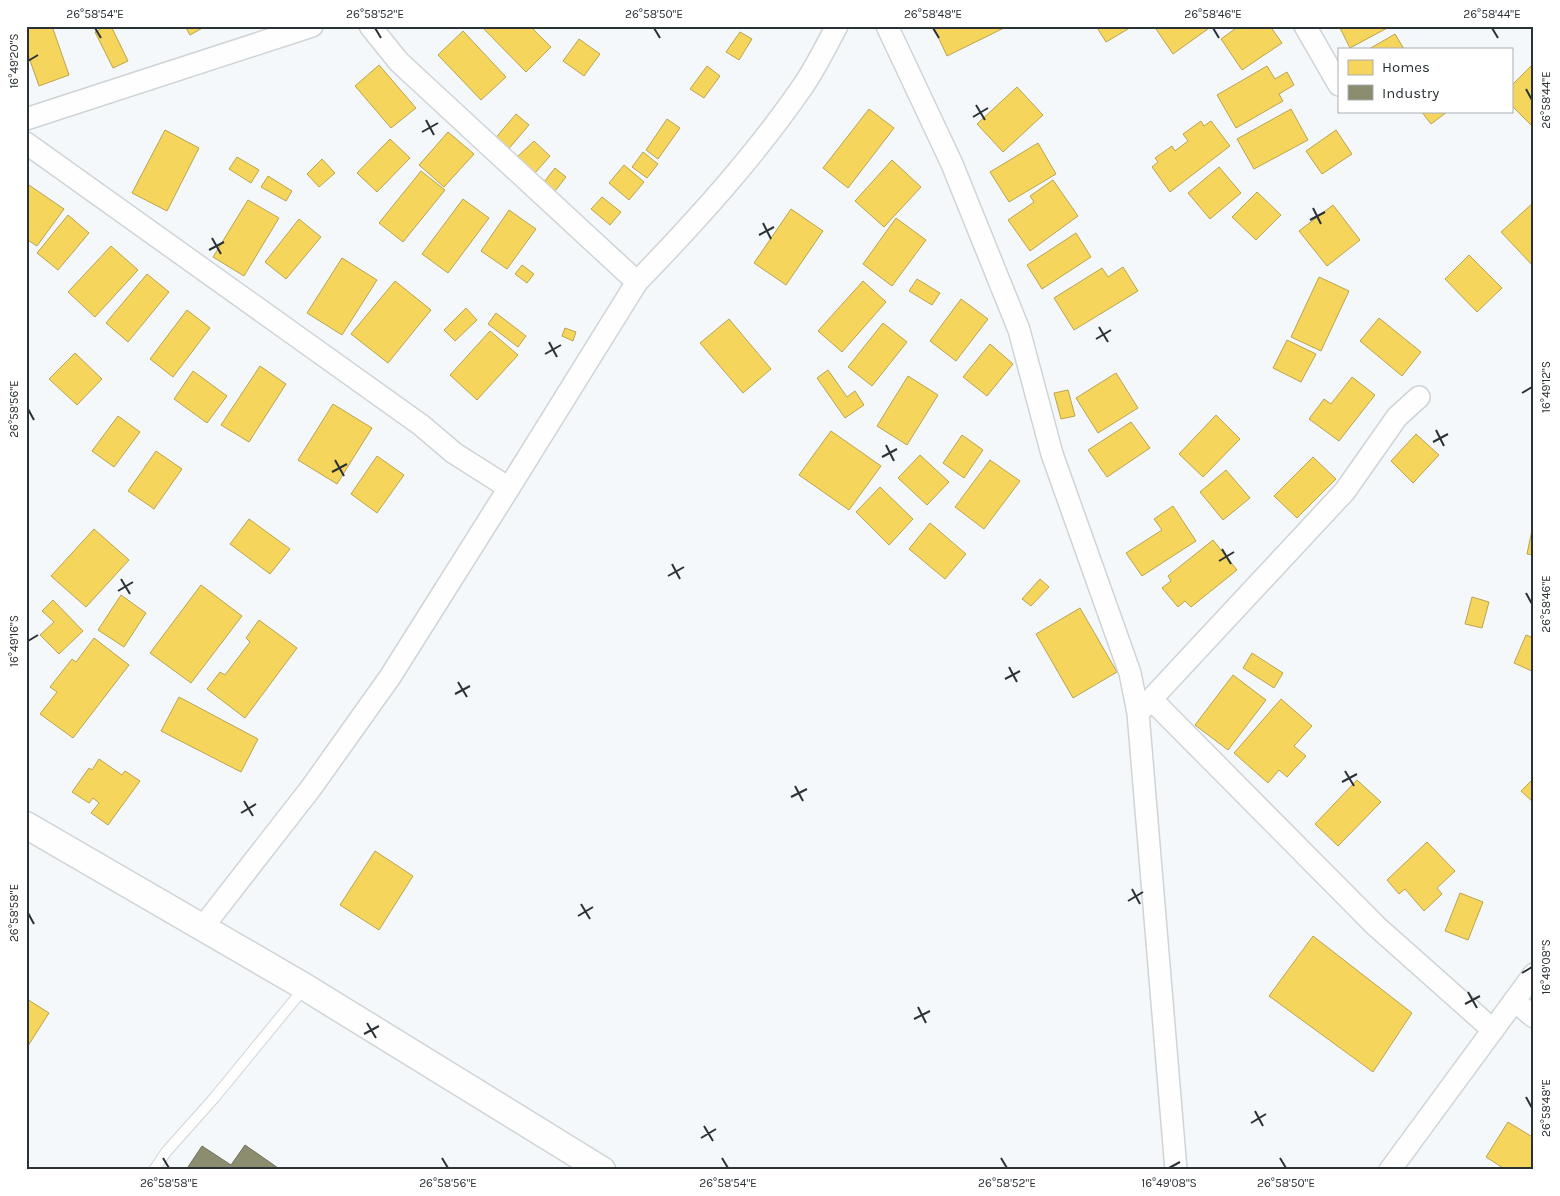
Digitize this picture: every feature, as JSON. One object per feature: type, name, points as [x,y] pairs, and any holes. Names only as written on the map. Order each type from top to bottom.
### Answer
[{"type":"street","points":[[26,118],[312,26]]},
{"type":"street","points":[[370,26],[399,62],[637,282]]},
{"type":"street","points":[[202,928],[311,788],[390,677],[637,282],[674,244],[738,170],[803,86],[837,26]]},
{"type":"street","points":[[887,26],[952,164],[1019,330],[1052,454],[1130,673],[1145,706],[1176,1170]]},
{"type":"street","points":[[1305,26],[1338,83]]},
{"type":"street","points":[[26,143],[421,425],[454,453],[508,488]]},
{"type":"street","points":[[1145,706],[1345,491],[1397,418],[1419,397]]},
{"type":"street","points":[[1145,706],[1376,926],[1493,1030]]},
{"type":"street","points":[[26,825],[305,986],[602,1170]]},
{"type":"street","points":[[1390,1170],[1534,974]]},
{"type":"street","points":[[1514,1000],[1534,1017]]},
{"type":"lane","points":[[154,1170],[166,1152],[215,1097],[305,986]]},
{"type":"building: Homes","points":[[33,26],[52,26],[69,75],[39,86],[26,49],[26,29]]},
{"type":"building: Homes","points":[[106,26],[111,26],[128,61],[113,68],[95,32]]},
{"type":"building: Homes","points":[[185,26],[206,26],[190,35]]},
{"type":"building: Homes","points":[[481,26],[530,26],[551,47],[526,72]]},
{"type":"building: Homes","points":[[933,26],[1008,26],[947,56]]},
{"type":"building: Homes","points":[[1096,26],[1126,26],[1128,29],[1106,42]]},
{"type":"building: Homes","points":[[1154,26],[1212,26],[1173,54]]},
{"type":"building: Homes","points":[[1239,26],[1270,26],[1282,43],[1242,70],[1221,39]]},
{"type":"building: Homes","points":[[1339,26],[1391,26],[1350,48]]},
{"type":"building: Homes","points":[[463,31],[506,77],[481,100],[438,55]]},
{"type":"building: Homes","points":[[740,32],[752,39],[739,60],[726,52]]},
{"type":"building: Homes","points":[[1395,34],[1403,48],[1371,48]]},
{"type":"building: Homes","points":[[579,39],[600,54],[584,76],[563,61]]},
{"type":"building: Homes","points":[[1534,63],[1534,128],[1512,106],[1512,85]]},
{"type":"building: Homes","points":[[379,65],[416,108],[391,128],[355,86]]},
{"type":"building: Homes","points":[[707,66],[720,76],[704,98],[690,89]]},
{"type":"building: Homes","points":[[1267,66],[1275,79],[1287,72],[1294,85],[1279,94],[1283,101],[1236,128],[1217,95]]},
{"type":"building: Homes","points":[[1017,87],[1043,115],[1003,152],[977,124]]},
{"type":"building: Homes","points":[[869,109],[894,128],[848,188],[823,168]]},
{"type":"building: Homes","points":[[1291,109],[1308,140],[1254,169],[1237,139]]},
{"type":"building: Homes","points":[[1422,112],[1447,112],[1431,124]]},
{"type":"building: Homes","points":[[516,114],[529,125],[506,152],[493,141]]},
{"type":"building: Homes","points":[[667,119],[680,128],[658,159],[646,150]]},
{"type":"building: Homes","points":[[1201,121],[1204,126],[1211,121],[1230,146],[1170,192],[1152,167],[1158,162],[1155,158],[1172,146],[1175,151],[1188,141],[1183,134]]},
{"type":"building: Homes","points":[[165,130],[199,148],[167,211],[132,193]]},
{"type":"building: Homes","points":[[1336,130],[1352,154],[1322,174],[1306,151]]},
{"type":"building: Homes","points":[[448,132],[474,154],[444,187],[419,165]]},
{"type":"building: Homes","points":[[390,139],[410,158],[377,192],[357,173]]},
{"type":"building: Homes","points":[[534,141],[550,156],[535,173],[516,158]]},
{"type":"building: Homes","points":[[1038,143],[1056,174],[1009,202],[990,172]]},
{"type":"building: Homes","points":[[643,152],[658,164],[647,178],[632,167]]},
{"type":"building: Homes","points":[[237,157],[259,170],[251,183],[229,169]]},
{"type":"building: Homes","points":[[322,159],[335,173],[319,187],[307,174]]},
{"type":"building: Homes","points":[[892,160],[921,187],[884,227],[855,201]]},
{"type":"building: Homes","points":[[624,165],[644,182],[629,200],[609,183]]},
{"type":"building: Homes","points":[[1219,167],[1241,193],[1210,219],[1188,193]]},
{"type":"building: Homes","points":[[555,168],[566,177],[555,191],[544,182]]},
{"type":"building: Homes","points":[[421,171],[445,190],[403,242],[379,223]]},
{"type":"building: Homes","points":[[268,176],[292,191],[286,201],[261,187]]},
{"type":"building: Homes","points":[[1053,180],[1078,216],[1030,251],[1008,220],[1034,202],[1030,196]]},
{"type":"building: Homes","points":[[26,183],[64,209],[37,246],[26,239]]},
{"type":"building: Homes","points":[[1257,192],[1281,215],[1256,240],[1232,217]]},
{"type":"building: Homes","points":[[602,197],[621,212],[610,225],[591,209]]},
{"type":"building: Homes","points":[[463,199],[489,218],[448,273],[422,254]]},
{"type":"building: Homes","points":[[248,200],[279,218],[244,276],[213,257]]},
{"type":"building: Homes","points":[[1534,202],[1534,267],[1501,232]]},
{"type":"building: Homes","points":[[1333,205],[1360,240],[1327,266],[1299,231]]},
{"type":"building: Homes","points":[[791,209],[823,231],[786,285],[754,263]]},
{"type":"building: Homes","points":[[509,210],[536,229],[507,269],[481,251]]},
{"type":"building: Homes","points":[[68,215],[89,233],[58,270],[37,253]]},
{"type":"building: Homes","points":[[896,218],[926,240],[892,286],[863,264]]},
{"type":"building: Homes","points":[[299,219],[321,237],[286,279],[265,262]]},
{"type":"building: Homes","points":[[1076,233],[1091,257],[1042,289],[1027,265]]},
{"type":"building: Homes","points":[[111,246],[138,270],[95,317],[68,292]]},
{"type":"building: Homes","points":[[1469,255],[1502,288],[1477,312],[1445,279]]},
{"type":"building: Homes","points":[[342,258],[377,280],[342,335],[307,313]]},
{"type":"building: Homes","points":[[522,265],[534,274],[527,283],[515,274]]},
{"type":"building: Homes","points":[[1123,267],[1138,291],[1074,330],[1054,298],[1102,268],[1108,277]]},
{"type":"building: Homes","points":[[147,274],[169,292],[128,342],[106,323]]},
{"type":"building: Homes","points":[[1319,277],[1349,291],[1321,351],[1291,337]]},
{"type":"building: Homes","points":[[917,279],[940,293],[932,305],[909,291]]},
{"type":"building: Homes","points":[[395,281],[431,310],[388,363],[351,334]]},
{"type":"building: Homes","points":[[863,281],[886,302],[842,352],[818,331]]},
{"type":"building: Homes","points":[[961,299],[988,319],[956,361],[930,341]]},
{"type":"building: Homes","points":[[466,308],[477,320],[455,341],[444,330]]},
{"type":"building: Homes","points":[[187,310],[210,328],[173,377],[150,359]]},
{"type":"building: Homes","points":[[496,313],[526,336],[518,347],[488,324]]},
{"type":"building: Homes","points":[[1379,318],[1421,352],[1402,376],[1360,341]]},
{"type":"building: Homes","points":[[729,319],[771,369],[743,393],[700,343]]},
{"type":"building: Homes","points":[[883,323],[907,342],[872,386],[848,367]]},
{"type":"building: Homes","points":[[565,328],[576,332],[573,341],[562,336]]},
{"type":"building: Homes","points":[[490,331],[518,355],[477,400],[450,375]]},
{"type":"building: Homes","points":[[1287,340],[1316,354],[1301,382],[1273,368]]},
{"type":"building: Homes","points":[[990,344],[1013,364],[987,396],[963,377]]},
{"type":"building: Homes","points":[[75,353],[102,379],[77,405],[49,379]]},
{"type":"building: Homes","points":[[260,366],[286,384],[249,442],[221,425]]},
{"type":"building: Homes","points":[[828,370],[847,397],[855,391],[864,405],[845,418],[817,378]]},
{"type":"building: Homes","points":[[193,371],[227,396],[207,423],[174,399]]},
{"type":"building: Homes","points":[[1116,373],[1138,408],[1098,433],[1076,398]]},
{"type":"building: Homes","points":[[908,376],[938,395],[907,445],[877,426]]},
{"type":"building: Homes","points":[[1352,377],[1375,395],[1339,441],[1309,419],[1324,399],[1331,404]]},
{"type":"building: Homes","points":[[1068,390],[1075,416],[1061,419],[1054,393]]},
{"type":"building: Homes","points":[[333,404],[372,428],[337,484],[298,460]]},
{"type":"building: Homes","points":[[1216,415],[1240,439],[1203,477],[1179,454]]},
{"type":"building: Homes","points":[[118,416],[140,432],[114,467],[92,451]]},
{"type":"building: Homes","points":[[1131,422],[1150,448],[1107,477],[1088,450]]},
{"type":"building: Homes","points":[[831,431],[881,466],[849,510],[799,475]]},
{"type":"building: Homes","points":[[1416,434],[1439,455],[1413,483],[1391,461]]},
{"type":"building: Homes","points":[[962,435],[983,450],[964,478],[943,463]]},
{"type":"building: Homes","points":[[156,451],[182,469],[154,509],[128,491]]},
{"type":"building: Homes","points":[[920,455],[949,482],[927,505],[898,478]]},
{"type":"building: Homes","points":[[377,456],[404,475],[377,513],[351,494]]},
{"type":"building: Homes","points":[[1313,457],[1336,479],[1297,518],[1274,496]]},
{"type":"building: Homes","points":[[990,460],[1020,481],[984,529],[955,507]]},
{"type":"building: Homes","points":[[1226,470],[1250,498],[1223,520],[1200,492]]},
{"type":"building: Homes","points":[[880,487],[913,519],[889,545],[856,512]]},
{"type":"building: Homes","points":[[1173,506],[1196,541],[1142,576],[1126,553],[1162,530],[1154,519]]},
{"type":"building: Homes","points":[[249,519],[290,549],[270,574],[230,544]]},
{"type":"building: Homes","points":[[930,523],[966,554],[945,579],[909,549]]},
{"type":"building: Homes","points":[[94,529],[129,560],[86,607],[51,576]]},
{"type":"building: Homes","points":[[1532,530],[1534,531],[1534,555],[1527,554]]},
{"type":"building: Homes","points":[[1213,540],[1237,570],[1191,607],[1185,601],[1178,607],[1162,588],[1171,581],[1168,576]]},
{"type":"building: Homes","points":[[1040,579],[1049,587],[1031,606],[1022,599]]},
{"type":"building: Homes","points":[[201,585],[242,616],[191,683],[150,653]]},
{"type":"building: Homes","points":[[121,595],[146,613],[124,647],[98,630]]},
{"type":"building: Homes","points":[[1472,597],[1489,602],[1482,628],[1465,624]]},
{"type":"building: Homes","points":[[53,600],[83,631],[59,654],[40,635],[54,622],[42,611]]},
{"type":"building: Homes","points":[[1080,608],[1117,672],[1073,698],[1036,634]]},
{"type":"building: Homes","points":[[259,620],[297,648],[245,718],[207,689],[220,672],[225,675],[250,642],[246,638]]},
{"type":"building: Homes","points":[[1526,635],[1534,638],[1534,672],[1514,663]]},
{"type":"building: Homes","points":[[94,638],[129,665],[73,738],[40,714],[57,692],[50,687],[72,659],[76,662]]},
{"type":"building: Homes","points":[[1252,653],[1283,673],[1274,688],[1243,668]]},
{"type":"building: Homes","points":[[1233,675],[1266,700],[1228,750],[1195,725]]},
{"type":"building: Homes","points":[[179,697],[258,739],[241,772],[161,731]]},
{"type":"building: Homes","points":[[1281,699],[1312,726],[1294,746],[1306,756],[1287,777],[1279,770],[1268,783],[1234,753]]},
{"type":"building: Homes","points":[[99,759],[122,775],[125,771],[140,781],[108,825],[91,813],[99,803],[93,798],[89,803],[72,792],[89,768],[92,770]]},
{"type":"building: Homes","points":[[1534,778],[1534,803],[1521,791]]},
{"type":"building: Homes","points":[[1357,780],[1381,802],[1338,846],[1315,824]]},
{"type":"building: Homes","points":[[1427,842],[1455,871],[1437,888],[1442,894],[1424,911],[1405,889],[1399,894],[1387,880]]},
{"type":"building: Homes","points":[[375,851],[413,876],[379,930],[340,905]]},
{"type":"building: Homes","points":[[1460,893],[1483,902],[1468,940],[1445,931]]},
{"type":"building: Homes","points":[[1313,936],[1412,1013],[1373,1072],[1269,996]]},
{"type":"building: Homes","points":[[26,1000],[49,1013],[26,1049]]},
{"type":"building: Homes","points":[[1508,1122],[1534,1138],[1534,1170],[1506,1170],[1486,1157]]},
{"type":"building: Industry","points":[[245,1145],[281,1170],[186,1170],[202,1146],[231,1165]]}]
